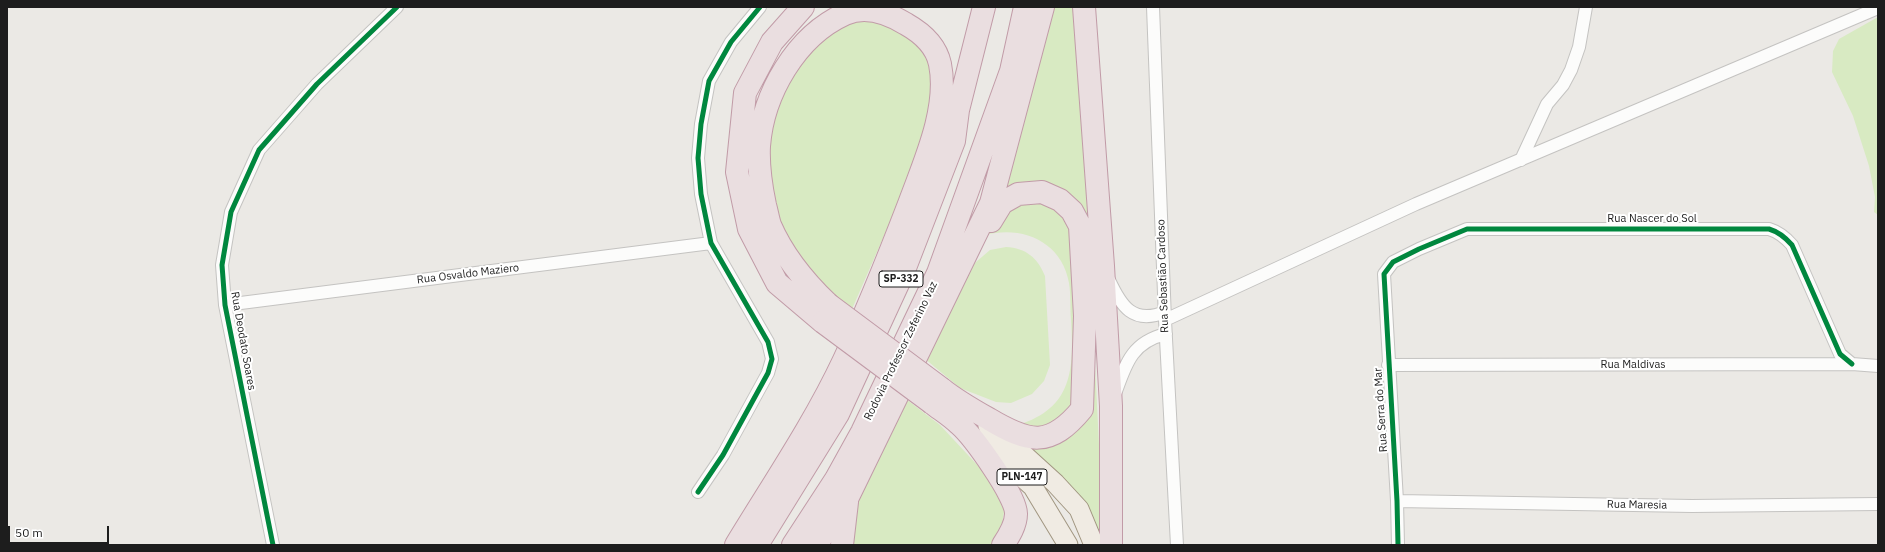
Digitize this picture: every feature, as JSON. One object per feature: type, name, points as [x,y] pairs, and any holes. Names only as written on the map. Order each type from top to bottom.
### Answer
[{"type":"highway","points":[[803,7],[772,42],[745,93],[737,172],[749,229],[777,283],[826,313],[944,398],[1012,432],[1036,438],[1052,435],[1064,429],[1082,409],[1085,316],[1080,226],[1072,211],[1060,200],[1042,192],[1018,194],[1002,203],[968,259],[961,267]]},
{"type":"highway","name":"SP-332","points":[[757,545],[838,414],[903,273],[954,141],[958,110],[984,7]]},
{"type":"highway","name":"Rodovia Professor Zeferino Vaz","points":[[793,545],[836,479],[862,432],[938,273],[1011,71],[1025,7]]},
{"type":"highway","points":[[816,545],[847,499],[991,203],[1043,7]]},
{"type":"highway","points":[[1084,7],[1103,266],[1111,406],[1111,545]]},
{"type":"highway","points":[[736,545],[813,418],[844,362],[881,277],[934,134],[941,99],[940,64],[933,46],[919,31],[902,21],[878,12],[855,10],[836,18],[809,38],[786,67],[766,109],[759,146],[761,187],[770,224],[785,253],[826,313]]},
{"type":"highway","points":[[944,398],[960,424],[1011,494],[1016,513],[1012,530],[1003,545]]},
{"type":"highway","points":[[842,545],[847,499]]},
{"type":"main road","points":[[944,398],[1022,453],[1055,483],[1079,509],[1094,545]]},
{"type":"main road","name":"PLN-147","points":[[960,424],[1033,487],[1068,545]]},
{"type":"street","name":"Rua Deodato Soares","points":[[273,545],[225,305],[222,265],[231,212],[259,150],[317,84],[397,7]]},
{"type":"street","points":[[698,492],[723,455],[756,396],[768,373],[772,359],[768,342],[711,244],[701,194],[698,158],[701,124],[710,81],[731,42],[760,7]]},
{"type":"street","name":"Rua Sebastião Cardoso","points":[[1153,7],[1165,316],[1177,545]]},
{"type":"street","points":[[1521,160],[1547,104],[1563,85],[1571,70],[1579,47],[1586,7]]},
{"type":"street","points":[[1103,266],[1118,299],[1125,308],[1135,315],[1165,316],[1416,204],[1878,8]]},
{"type":"street","name":"Rua Nascer do Sol","points":[[1384,274],[1393,262],[1419,249],[1468,229],[1769,229],[1786,238],[1792,245],[1840,354],[1852,364]]},
{"type":"street","name":"Rua Osvaldo Maziero","points":[[225,305],[711,244]]},
{"type":"street","name":"Rua Serra do Mar","points":[[1384,274],[1397,502],[1398,545]]},
{"type":"street","points":[[1111,406],[1128,361],[1137,349],[1141,344],[1151,338],[1166,334]]},
{"type":"street","name":"Rua Maldivas","points":[[1388,364],[1852,364],[1878,366]]},
{"type":"street","name":"Rua Maresia","points":[[1397,502],[1692,506],[1878,504]]},
{"type":"green space","points":[[1037,7],[1077,7],[1104,544],[1019,443],[1018,425],[1036,418],[1050,408],[1060,397],[1070,370],[1072,338],[1070,292],[1065,269],[1058,257],[1049,247],[1039,240],[1026,235],[1013,233],[985,235]]},
{"type":"green space","points":[[1878,17],[1878,215],[1874,212],[1875,197],[1869,166],[1853,116],[1832,72],[1833,51],[1839,39]]},
{"type":"green space","points":[[863,21],[887,24],[916,41],[929,59],[937,91],[905,188],[852,309],[836,299],[787,243],[769,189],[770,132],[781,95],[806,54],[840,25]]},
{"type":"green space","points":[[1006,247],[1020,249],[1030,255],[1039,264],[1045,276],[1050,365],[1044,381],[1032,394],[1011,403],[996,402],[960,388],[924,358],[962,274],[990,250]]},
{"type":"green space","points":[[902,396],[940,425],[996,485],[1003,503],[1004,512],[1001,531],[993,545],[854,545],[846,521]]},
{"type":"cycle path","points":[[273,545],[225,305],[222,265],[231,212],[259,150],[317,84],[397,7]]},
{"type":"cycle path","points":[[698,492],[723,455],[768,373],[772,359],[768,342],[711,243],[701,194],[698,158],[701,124],[709,81],[731,42],[760,7]]},
{"type":"cycle path","points":[[1398,545],[1397,501],[1384,274],[1393,262],[1419,249],[1467,229],[1773,230],[1782,235],[1792,245],[1840,354],[1852,364]]}]
